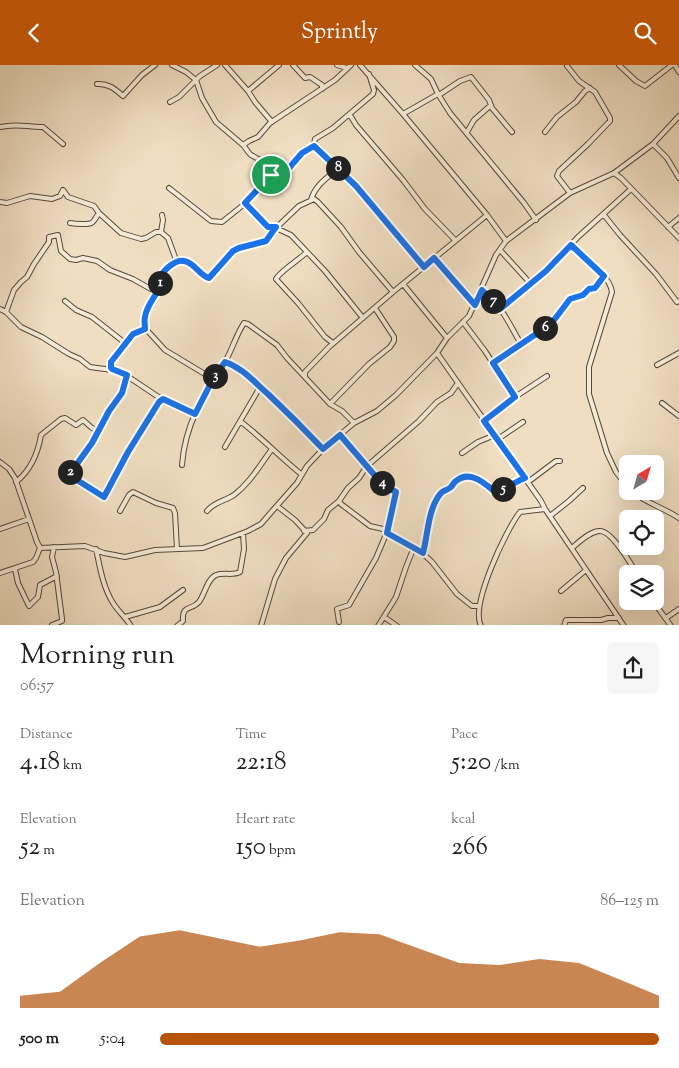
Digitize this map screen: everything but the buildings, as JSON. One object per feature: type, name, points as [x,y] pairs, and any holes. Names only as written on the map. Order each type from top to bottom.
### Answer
[{"type":"street","points":[[97,84],[110,85],[123,96],[142,75],[155,65]]},
{"type":"street","points":[[172,65],[196,80],[204,103],[216,122],[244,145],[250,154],[258,157],[265,164],[271,175]]},
{"type":"street","points":[[170,102],[179,97],[196,80],[217,65]]},
{"type":"street","points":[[224,65],[248,91],[272,122]]},
{"type":"street","points":[[248,91],[279,65]]},
{"type":"street","points":[[293,65],[305,78],[315,79],[322,85],[322,89]]},
{"type":"street","points":[[337,65],[349,66]]},
{"type":"street","points":[[360,65],[487,215],[506,241]]},
{"type":"street","points":[[619,65],[636,81],[645,86],[673,65],[679,72]]},
{"type":"street","points":[[244,145],[258,137],[272,122],[335,80],[349,66]]},
{"type":"street","points":[[416,66],[429,77],[450,113],[536,220]]},
{"type":"street","points":[[567,66],[584,85],[596,92],[610,117],[610,121],[559,171],[557,176],[570,193]]},
{"type":"street","points":[[314,146],[315,139],[350,115],[373,94],[374,90],[369,75]]},
{"type":"street","points":[[403,114],[470,77],[512,132]]},
{"type":"street","points":[[584,85],[585,91]]},
{"type":"street","points":[[545,132],[562,112],[576,102],[590,88]]},
{"type":"street","points":[[467,132],[474,119],[491,105]]},
{"type":"street","points":[[350,115],[364,136],[403,180],[425,209],[455,239]]},
{"type":"street","points":[[40,548],[85,546],[104,553],[125,557],[155,550],[203,548],[261,524],[297,483],[301,474],[323,449],[354,423],[377,411],[396,395],[437,353],[447,339],[469,316],[506,241],[570,193],[614,173],[653,144],[679,116]]},
{"type":"street","points":[[0,127],[10,124],[43,127],[63,144]]},
{"type":"street","points":[[653,144],[667,158],[679,178]]},
{"type":"street","points":[[314,146],[339,168],[424,267]]},
{"type":"street","points":[[169,187],[213,223],[224,221],[245,203],[271,175],[278,170],[289,168],[302,153],[314,146]]},
{"type":"street","points":[[213,379],[165,350],[145,329],[145,317],[160,285],[160,278],[178,261],[188,261],[209,278],[233,251],[266,241],[276,227],[299,206],[310,200],[320,184],[339,168]]},
{"type":"street","points":[[614,173],[679,238]]},
{"type":"street","points":[[500,309],[546,271],[571,245],[632,189]]},
{"type":"street","points":[[0,202],[7,203],[30,196],[52,199],[63,191],[68,197],[94,206],[116,230],[130,237],[144,239],[156,232],[161,232],[168,238],[178,261]]},
{"type":"street","points":[[310,200],[318,202],[341,227],[359,252],[393,291]]},
{"type":"street","points":[[245,203],[268,227],[276,227],[288,232],[325,271],[363,318]]},
{"type":"street","points":[[70,223],[89,225],[93,223],[99,213]]},
{"type":"street","points":[[161,232],[162,215]]},
{"type":"street","points":[[300,372],[305,371],[333,343],[393,291],[487,215]]},
{"type":"street","points":[[604,215],[656,274],[677,302],[679,301]]},
{"type":"street","points":[[668,227],[679,217]]},
{"type":"street","points":[[6,312],[14,290],[27,277],[34,263],[49,242],[49,237],[56,234],[58,235],[61,251],[70,259],[83,258],[97,261],[110,270],[133,279],[156,292]]},
{"type":"street","points":[[571,245],[604,276],[612,291],[589,367],[589,394],[607,453],[619,476]]},
{"type":"street","points":[[500,250],[530,283]]},
{"type":"street","points":[[307,253],[279,273],[276,279],[325,337],[333,343]]},
{"type":"street","points":[[434,258],[475,305]]},
{"type":"street","points":[[493,363],[551,324],[570,299],[583,295],[589,289],[595,288],[604,276]]},
{"type":"street","points":[[403,284],[447,339]]},
{"type":"street","points":[[482,290],[510,322],[521,344]]},
{"type":"street","points":[[64,301],[76,310],[92,317],[125,343]]},
{"type":"street","points":[[330,404],[394,341],[394,337],[375,308]]},
{"type":"street","points":[[0,309],[6,312],[21,327],[80,359],[90,367],[112,369],[127,375],[163,399],[195,414]]},
{"type":"street","points":[[463,322],[515,397]]},
{"type":"street","points":[[182,465],[187,433],[195,414],[213,379],[225,362],[242,326],[246,323],[277,345],[287,359],[330,404],[342,411],[354,423]]},
{"type":"street","points":[[102,367],[111,362],[135,332],[145,329]]},
{"type":"street","points":[[437,353],[528,482],[624,625]]},
{"type":"street","points":[[658,365],[679,353]]},
{"type":"street","points":[[111,362],[112,369]]},
{"type":"street","points":[[225,362],[241,370],[304,428],[323,449]]},
{"type":"street","points":[[305,371],[305,377]]},
{"type":"street","points":[[127,375],[122,393],[109,411],[92,443],[69,475],[103,497],[152,412],[163,399]]},
{"type":"street","points":[[484,421],[546,376]]},
{"type":"street","points":[[304,531],[312,531],[324,519],[328,510],[339,501],[348,488],[359,478],[367,466],[437,403],[452,393],[458,383]]},
{"type":"street","points":[[225,447],[260,387]]},
{"type":"street","points":[[662,403],[679,416]]},
{"type":"street","points":[[16,482],[26,474],[32,465],[41,435],[61,419],[76,425],[83,420],[92,428],[98,430]]},
{"type":"street","points":[[240,421],[264,439],[272,449],[301,474]]},
{"type":"street","points":[[498,439],[523,422]]},
{"type":"street","points":[[338,622],[337,609],[347,605],[352,599],[376,558],[387,533],[396,492],[383,485],[340,435]]},
{"type":"street","points":[[462,453],[495,435]]},
{"type":"street","points":[[207,511],[211,506],[232,496],[243,487],[272,449]]},
{"type":"street","points":[[528,482],[556,461],[560,461]]},
{"type":"street","points":[[0,462],[9,469],[16,482],[30,519],[36,542],[40,548]]},
{"type":"street","points":[[423,553],[429,530],[430,515],[436,501],[441,493],[450,489],[456,481],[465,477],[474,477],[494,491],[506,488],[516,481],[525,478]]},
{"type":"street","points":[[550,515],[583,488]]},
{"type":"street","points":[[120,511],[129,495],[133,492],[156,503],[173,508],[176,513],[177,549]]},
{"type":"street","points":[[644,500],[662,507],[679,518]]},
{"type":"street","points":[[339,501],[368,524],[383,529],[423,553],[432,561],[457,594],[472,606],[479,607]]},
{"type":"street","points":[[261,625],[275,579],[286,558],[306,535],[306,531],[296,520],[277,506]]},
{"type":"street","points":[[481,625],[478,619],[479,607],[493,562],[519,514],[522,511],[545,509]]},
{"type":"street","points":[[0,529],[30,519]]},
{"type":"street","points":[[572,548],[595,532],[605,532],[620,548],[631,565]]},
{"type":"street","points":[[177,625],[183,621],[182,615],[186,609],[197,605],[212,578],[220,574],[231,575],[240,572],[244,549],[243,533]]},
{"type":"street","points":[[52,625],[62,621],[57,576],[52,557],[54,547]]},
{"type":"street","points":[[378,625],[396,597],[414,547]]},
{"type":"street","points":[[0,573],[33,562],[40,548]]},
{"type":"street","points":[[96,549],[106,590],[114,605],[131,625]]},
{"type":"street","points":[[15,569],[18,583],[29,606],[38,597],[40,593],[39,588],[42,584],[57,576]]},
{"type":"street","points":[[561,591],[586,570]]},
{"type":"street","points":[[126,617],[160,607],[183,590]]},
{"type":"street","points":[[608,618],[614,609]]},
{"type":"street","points":[[666,618],[679,609]]},
{"type":"street","points":[[660,610],[671,625]]},
{"type":"street","points":[[384,617],[397,625]]},
{"type":"street","points":[[564,625],[566,620],[584,619],[598,622],[608,618],[619,618]]},
{"type":"route","points":[[314,146],[356,186],[424,267],[434,258],[475,305],[482,290],[500,309],[511,302],[513,297],[546,271],[571,245],[604,276],[595,288],[589,289],[583,295],[574,299],[570,299],[551,324],[493,363],[515,397],[484,421],[525,478],[498,491],[494,491],[474,477],[465,477],[456,481],[450,489],[441,493],[436,501],[430,515],[430,525],[423,553],[387,533],[396,492],[383,485],[340,435],[323,449],[254,380],[230,363],[225,362],[213,379],[195,414],[163,399],[159,402],[128,452],[104,497],[69,475],[82,454],[92,443],[109,411],[122,393],[127,375],[112,369],[110,365],[133,334],[145,329],[145,317],[159,289],[160,278],[170,267],[183,260],[188,261],[209,278],[236,249],[268,240],[276,227],[268,227],[245,203],[271,175],[283,168],[289,168],[302,153],[314,146]]}]
